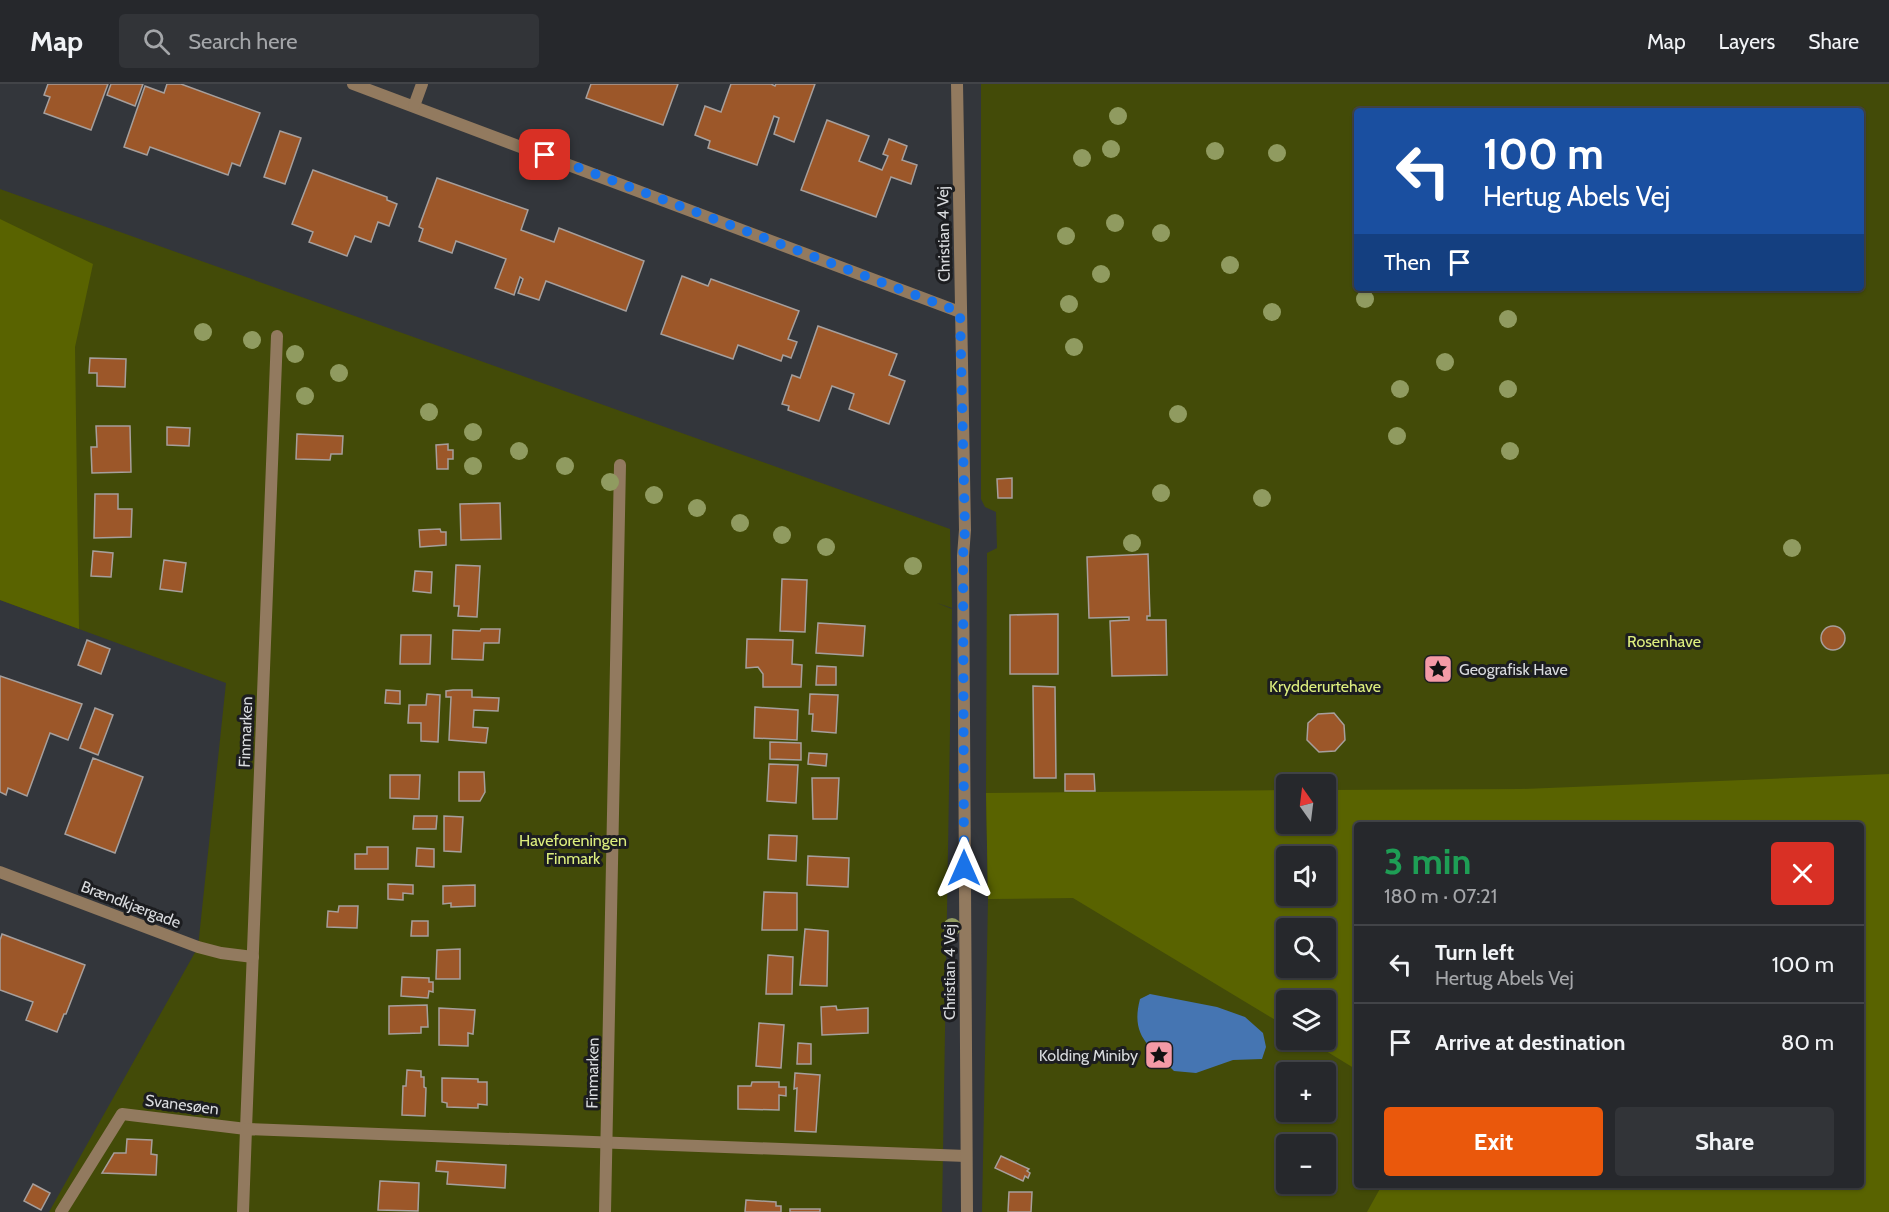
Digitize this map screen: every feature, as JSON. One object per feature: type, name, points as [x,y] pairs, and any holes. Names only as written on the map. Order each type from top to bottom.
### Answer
[{"type":"street","points":[[353,84],[960,312]]},
{"type":"street","points":[[414,106],[422,84]]},
{"type":"street","name":"Christian 4 Vej","points":[[957,84],[965,530],[963,556],[967,1212]]},
{"type":"street","name":"Finmarken","points":[[243,1212],[277,336]]},
{"type":"street","name":"Finmarken","points":[[605,1212],[620,465]]},
{"type":"street","name":"Brændkjærgade","points":[[0,872],[198,946],[221,953],[253,957]]},
{"type":"street","name":"Svanesøen","points":[[61,1212],[122,1114],[246,1129]]},
{"type":"street","points":[[246,1129],[966,1156]]},
{"type":"green space","name":"Geografisk Have","points":[[981,84],[1889,84],[1889,1212],[982,1212],[988,899],[987,553],[997,548],[996,512],[985,507],[981,499]]},
{"type":"green space","name":"Haveforeningen Finmark","points":[[0,189],[950,529],[952,608],[937,603],[952,609],[942,1212],[49,1212],[198,947],[226,683],[0,600]]},
{"type":"green space","points":[[0,219],[93,264],[75,347],[79,629],[0,600]]},
{"type":"green space","points":[[1889,774],[1889,1212],[1367,1212],[1380,1188],[1864,1188],[1864,822],[1354,822],[1354,1068],[1324,1050],[1336,1050],[1336,990],[1276,990],[1276,1020],[1073,898],[988,899],[986,793],[1276,790],[1276,834],[1336,834],[1336,790],[1521,789]]},
{"type":"water","points":[[1150,994],[1217,1007],[1245,1017],[1263,1033],[1266,1047],[1262,1059],[1233,1060],[1196,1073],[1174,1071],[1150,1047],[1140,1032],[1138,1012],[1140,999]]},
{"type":"building","points":[[48,84],[108,84],[91,130],[44,113],[50,97],[44,95]]},
{"type":"building","points":[[111,84],[143,84],[135,106],[107,95]]},
{"type":"building","points":[[167,84],[181,84],[260,113],[240,166],[232,163],[228,175],[150,147],[147,155],[124,147],[145,86],[164,93]]},
{"type":"building","points":[[591,84],[678,84],[663,125],[586,98]]},
{"type":"building","points":[[731,84],[771,84],[775,86],[776,84],[815,84],[794,142],[774,134],[779,118],[774,116],[757,165],[708,148],[710,141],[695,135],[705,106],[721,112]]},
{"type":"building","points":[[827,120],[869,136],[859,161],[882,170],[888,156],[883,154],[889,139],[907,146],[902,160],[917,165],[911,184],[891,177],[876,217],[801,190]]},
{"type":"building","points":[[280,131],[301,138],[285,184],[264,177]]},
{"type":"building","points":[[313,170],[387,197],[387,200],[397,204],[389,226],[378,222],[371,242],[355,236],[347,256],[309,242],[313,232],[292,224]]},
{"type":"building","points":[[437,178],[528,210],[521,230],[554,242],[559,228],[644,261],[626,311],[546,281],[539,300],[518,293],[523,279],[520,277],[514,295],[495,288],[506,259],[456,241],[452,253],[419,241],[423,229],[419,227]]},
{"type":"building","points":[[682,276],[708,286],[711,279],[799,311],[788,339],[797,342],[791,358],[783,355],[781,361],[738,345],[733,359],[661,334]]},
{"type":"building","points":[[818,326],[897,354],[889,375],[905,381],[889,424],[849,409],[854,394],[832,386],[819,421],[788,410],[789,406],[782,404],[792,375],[800,378]]},
{"type":"building","points":[[90,358],[126,359],[125,387],[97,386],[97,373],[89,373]]},
{"type":"building","points":[[96,426],[130,426],[131,472],[92,473],[91,447],[97,447]]},
{"type":"building","points":[[167,427],[190,428],[189,446],[167,445]]},
{"type":"building","points":[[297,434],[343,436],[342,454],[331,454],[330,460],[296,459]]},
{"type":"building","points":[[448,444],[448,450],[453,450],[453,459],[448,459],[448,469],[437,469],[436,445]]},
{"type":"building","points":[[1012,478],[1012,498],[998,498],[997,479]]},
{"type":"building","points":[[95,494],[118,494],[118,509],[132,509],[131,537],[94,538]]},
{"type":"building","points":[[500,503],[501,539],[461,540],[460,504]]},
{"type":"building","points":[[440,529],[441,532],[446,532],[446,545],[420,547],[419,530]]},
{"type":"building","points":[[93,551],[113,553],[111,577],[91,576]]},
{"type":"building","points":[[1148,554],[1150,616],[1147,616],[1147,620],[1166,620],[1167,675],[1112,676],[1110,621],[1129,620],[1129,617],[1089,618],[1087,557]]},
{"type":"building","points":[[164,560],[186,563],[182,592],[160,589]]},
{"type":"building","points":[[456,565],[480,566],[477,617],[458,616],[459,606],[454,606]]},
{"type":"building","points":[[415,571],[432,572],[431,593],[413,591]]},
{"type":"building","points":[[782,579],[807,580],[805,632],[780,631]]},
{"type":"building","points":[[1058,614],[1058,674],[1010,674],[1010,615]]},
{"type":"building","points":[[818,623],[865,626],[863,656],[816,653]]},
{"type":"building","points":[[1833,626],[1842,629],[1845,638],[1842,647],[1833,650],[1824,647],[1821,638],[1824,629]]},
{"type":"building","points":[[481,629],[500,629],[499,643],[484,643],[483,660],[452,659],[453,630],[480,631]]},
{"type":"building","points":[[401,635],[431,635],[430,664],[400,664]]},
{"type":"building","points":[[747,639],[793,640],[792,664],[802,665],[801,687],[763,687],[763,674],[758,667],[746,668]]},
{"type":"building","points":[[87,640],[110,649],[101,674],[78,665]]},
{"type":"building","points":[[817,666],[836,667],[836,685],[816,685]]},
{"type":"building","points":[[0,676],[82,704],[68,740],[50,733],[27,796],[8,788],[6,795],[0,792]]},
{"type":"building","points":[[1033,686],[1055,687],[1056,778],[1034,778]]},
{"type":"building","points":[[386,690],[400,691],[400,704],[385,703]]},
{"type":"building","points":[[472,690],[472,697],[499,698],[498,711],[474,710],[473,727],[488,728],[486,743],[449,740],[451,697],[446,697],[446,691]]},
{"type":"building","points":[[427,694],[440,695],[438,742],[421,741],[421,723],[408,723],[409,705],[426,705]]},
{"type":"building","points":[[810,694],[838,695],[836,733],[812,731],[813,714],[809,714]]},
{"type":"building","points":[[755,707],[798,710],[797,740],[754,738]]},
{"type":"building","points":[[95,708],[113,715],[98,755],[80,748]]},
{"type":"building","points":[[1334,713],[1344,725],[1345,740],[1335,751],[1319,752],[1307,740],[1308,723],[1318,714]]},
{"type":"building","points":[[770,742],[801,743],[801,760],[770,759]]},
{"type":"building","points":[[809,753],[827,754],[826,766],[808,764]]},
{"type":"building","points":[[93,758],[143,777],[115,853],[65,834]]},
{"type":"building","points":[[769,764],[798,765],[796,803],[767,801]]},
{"type":"building","points":[[459,772],[484,772],[485,792],[480,801],[459,801]]},
{"type":"building","points":[[1065,774],[1094,774],[1095,791],[1065,791]]},
{"type":"building","points":[[390,775],[420,775],[419,799],[390,798]]},
{"type":"building","points":[[812,778],[839,778],[837,819],[813,819]]},
{"type":"building","points":[[414,816],[437,816],[436,829],[413,829]]},
{"type":"building","points":[[444,816],[463,817],[461,852],[444,851]]},
{"type":"building","points":[[769,835],[797,836],[796,861],[768,859]]},
{"type":"building","points":[[367,847],[388,847],[388,869],[355,869],[355,854],[367,854]]},
{"type":"building","points":[[417,848],[434,849],[434,867],[416,866]]},
{"type":"building","points":[[808,856],[849,858],[848,887],[807,885]]},
{"type":"building","points":[[388,884],[413,885],[413,894],[403,893],[403,900],[388,899]]},
{"type":"building","points":[[475,885],[475,906],[451,907],[451,903],[443,904],[443,886]]},
{"type":"building","points":[[764,892],[797,893],[797,930],[762,930]]},
{"type":"building","points":[[339,906],[358,906],[357,928],[327,927],[328,911],[338,912]]},
{"type":"building","points":[[412,921],[428,921],[428,936],[411,936]]},
{"type":"building","points":[[805,929],[828,931],[827,986],[800,985]]},
{"type":"building","points":[[2,934],[85,965],[57,1032],[26,1020],[33,1002],[0,990]]},
{"type":"building","points":[[460,949],[460,979],[436,979],[437,950]]},
{"type":"building","points":[[768,955],[793,957],[792,994],[766,994]]},
{"type":"building","points":[[402,977],[429,978],[429,982],[433,982],[433,992],[429,991],[428,998],[401,996]]},
{"type":"building","points":[[427,1005],[428,1027],[421,1027],[421,1033],[389,1034],[389,1006]]},
{"type":"building","points":[[836,1006],[837,1010],[868,1008],[868,1033],[822,1035],[821,1007]]},
{"type":"building","points":[[439,1008],[475,1010],[473,1034],[468,1033],[468,1046],[439,1045]]},
{"type":"building","points":[[759,1023],[784,1025],[781,1068],[756,1066]]},
{"type":"building","points":[[798,1043],[811,1044],[811,1064],[797,1064]]},
{"type":"building","points":[[407,1070],[421,1071],[421,1077],[424,1077],[425,1116],[402,1115],[403,1086],[406,1086]]},
{"type":"building","points":[[795,1073],[820,1075],[816,1132],[795,1131],[797,1088],[794,1089]]},
{"type":"building","points":[[442,1078],[478,1079],[478,1082],[487,1082],[487,1105],[478,1104],[478,1108],[447,1107],[447,1103],[442,1102]]},
{"type":"building","points":[[752,1082],[779,1082],[779,1087],[786,1087],[786,1096],[779,1095],[779,1110],[738,1109],[738,1086],[751,1086]]},
{"type":"building","points":[[127,1139],[152,1140],[151,1154],[157,1155],[156,1175],[102,1173],[114,1153],[126,1153]]},
{"type":"building","points":[[1001,1156],[1029,1169],[1028,1178],[1025,1176],[1023,1181],[995,1168]]},
{"type":"building","points":[[437,1161],[506,1165],[505,1188],[447,1184],[448,1172],[436,1171]]},
{"type":"building","points":[[380,1181],[419,1183],[418,1211],[378,1210]]},
{"type":"building","points":[[33,1184],[50,1193],[41,1210],[24,1201]]},
{"type":"building","points":[[1009,1192],[1032,1192],[1031,1212],[1008,1212]]},
{"type":"building","points":[[746,1200],[776,1202],[776,1206],[781,1206],[781,1212],[745,1212]]},
{"type":"building","points":[[790,1209],[820,1209],[820,1212],[790,1212]]},
{"type":"place","name":"Geografisk Have","points":[[1438,669]]},
{"type":"place","name":"Kolding Miniby","points":[[1159,1055]]},
{"type":"route","points":[[545,155],[960,312],[965,530],[963,556],[964,868]]},
{"type":"park label","name":"Rosenhave","points":[[1664,641]]},
{"type":"park label","name":"Krydderurtehave","points":[[1325,686]]}]
